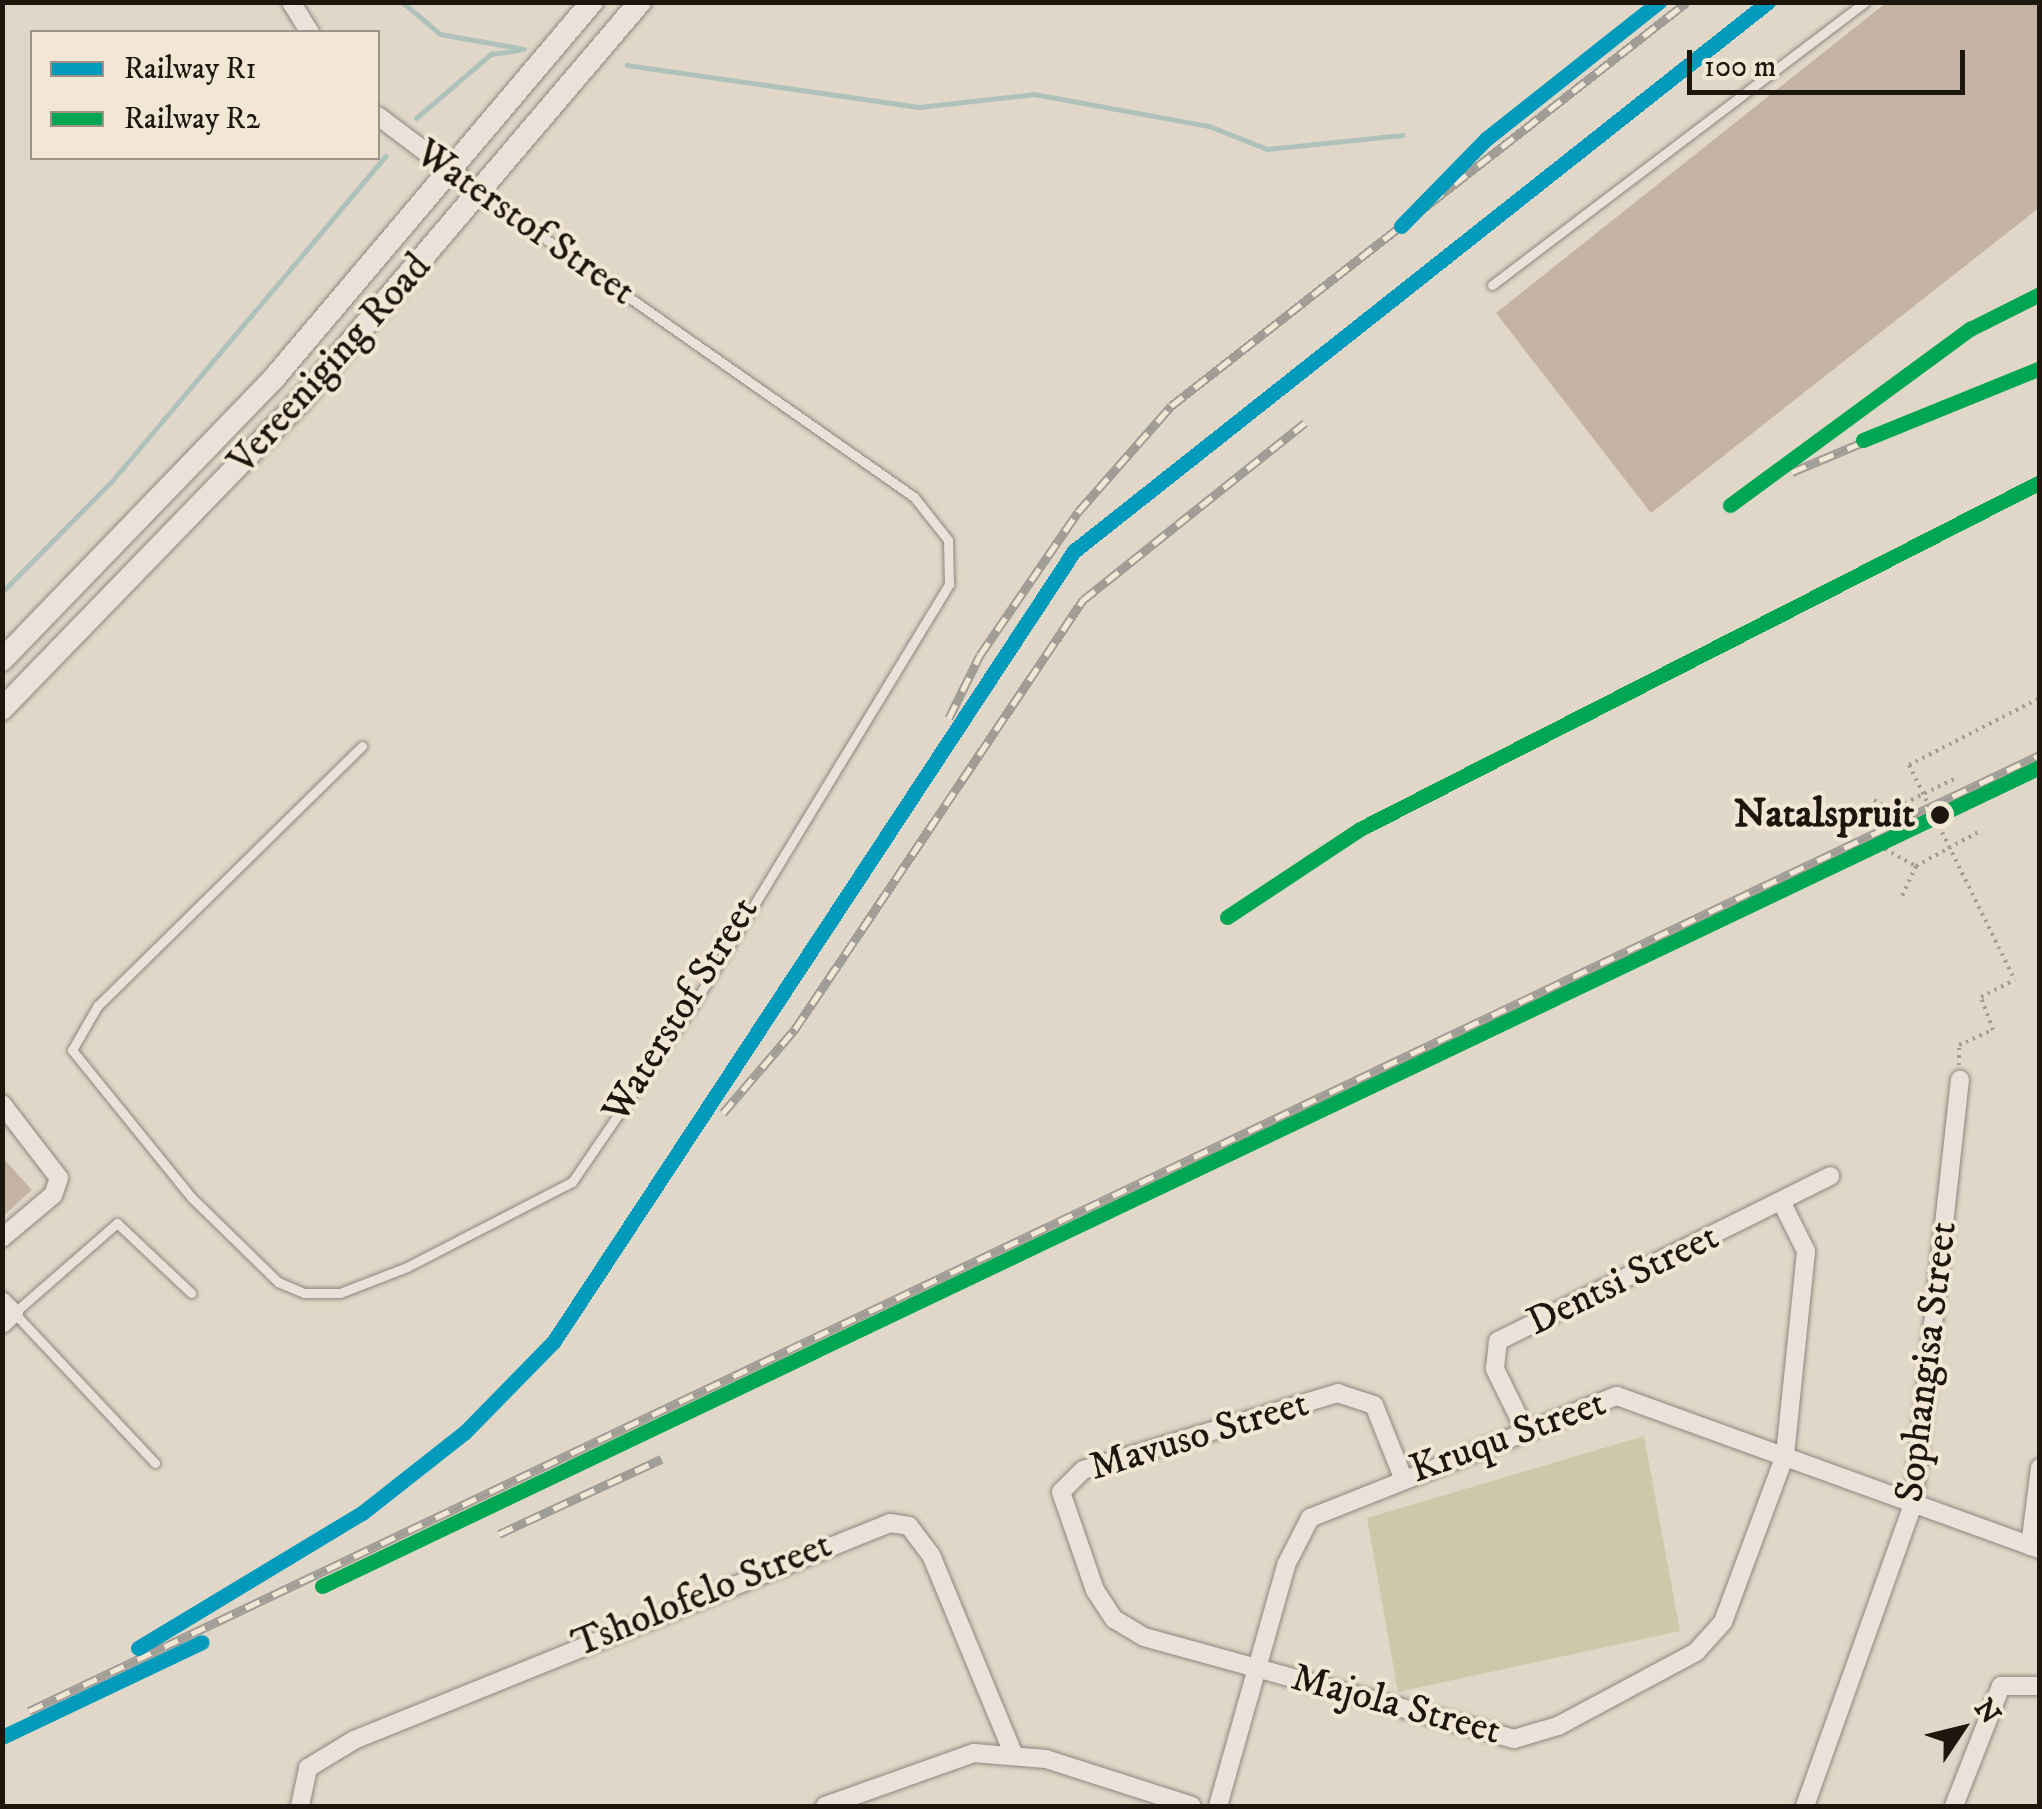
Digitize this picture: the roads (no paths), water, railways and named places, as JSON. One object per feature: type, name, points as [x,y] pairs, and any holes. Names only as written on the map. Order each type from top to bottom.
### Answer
[{"type":"main road","name":"Vereeniging Road","points":[[2,660],[275,377],[592,2]]},
{"type":"main road","name":"Vereeniging Road","points":[[2,709],[298,404],[640,2]]},
{"type":"street","points":[[291,2],[309,30]]},
{"type":"street","name":"Waterstof Street","points":[[380,118],[447,172],[480,193]]},
{"type":"street","name":"Sophangisa Street","points":[[1804,1806],[1914,1505],[1960,1080]]},
{"type":"street","points":[[2,1104],[59,1178],[53,1195],[2,1238]]},
{"type":"street","name":"Dentsi Street","points":[[1522,1426],[1496,1369],[1498,1341],[1830,1176]]},
{"type":"street","name":"Majola Street","points":[[1256,1666],[1514,1739],[1544,1732],[1714,1639],[1785,1455],[1806,1251],[1782,1203]]},
{"type":"street","name":"Mavuso Street","points":[[1256,1666],[1144,1637],[1114,1619],[1080,1555],[1065,1483],[1082,1470],[1357,1392],[1383,1420],[1402,1475]]},
{"type":"street","name":"Kruqu Street","points":[[1218,1806],[1256,1666],[1310,1518],[1522,1426],[1617,1396],[1639,1398],[1914,1505],[2035,1547]]},
{"type":"street","points":[[2035,1547],[2040,1468]]},
{"type":"street","name":"Tsholofelo Street","points":[[300,1806],[308,1768],[354,1740],[890,1523],[909,1526],[932,1555],[1014,1753]]},
{"type":"street","points":[[1954,1806],[2000,1686],[2040,1686]]},
{"type":"street","points":[[825,1806],[924,1766],[1014,1753],[1192,1806]]},
{"type":"lane","points":[[1492,285],[1865,2]]},
{"type":"lane","name":"Waterstof Street","points":[[362,746],[98,1006],[72,1050],[191,1197],[278,1282],[304,1293],[340,1293],[407,1266],[572,1182],[692,1007],[752,894],[950,584],[948,540],[914,497],[480,193]]},
{"type":"lane","points":[[155,1463],[6,1313],[117,1223],[191,1294]]},
{"type":"waterway","points":[[402,2],[440,34],[524,49]]},
{"type":"waterway","points":[[416,118],[491,54],[519,50]]},
{"type":"waterway","points":[[627,65],[919,107],[1034,94],[1209,126],[1267,149],[1402,135]]},
{"type":"waterway","points":[[2,592],[111,482],[386,156]]},
{"type":"railway","points":[[1464,161],[1659,2]]},
{"type":"railway","points":[[949,718],[980,655],[1078,512],[1171,406],[1687,2]]},
{"type":"railway","points":[[138,1648],[362,1513],[465,1432],[554,1341],[1074,551],[1768,2]]},
{"type":"railway","points":[[1730,505],[1970,329],[2040,294]]},
{"type":"railway","points":[[1792,472],[2040,368]]},
{"type":"railway","points":[[723,1113],[795,1029],[1083,600],[1305,423]]},
{"type":"railway","points":[[1227,917],[1360,829],[2040,482]]},
{"type":"railway","points":[[29,1711],[2040,755]]},
{"type":"railway","points":[[499,1534],[661,1459]]},
{"type":"rail line","name":"R1","points":[[1401,226],[1486,139],[1659,2]]},
{"type":"rail line","name":"R1","points":[[138,1648],[362,1513],[465,1432],[554,1341],[1074,551],[1768,2]]},
{"type":"rail line","name":"R2","points":[[1730,505],[1970,329],[2040,294]]},
{"type":"rail line","name":"R2","points":[[1863,440],[2040,368]]},
{"type":"rail line","name":"R2","points":[[1227,917],[1360,829],[2040,482]]},
{"type":"rail line","name":"R2","points":[[322,1586],[2040,767]]},
{"type":"rail line","name":"R1","points":[[2,1737],[202,1642]]},
{"type":"place","name":"Natalspruit","points":[[1940,815]]}]
